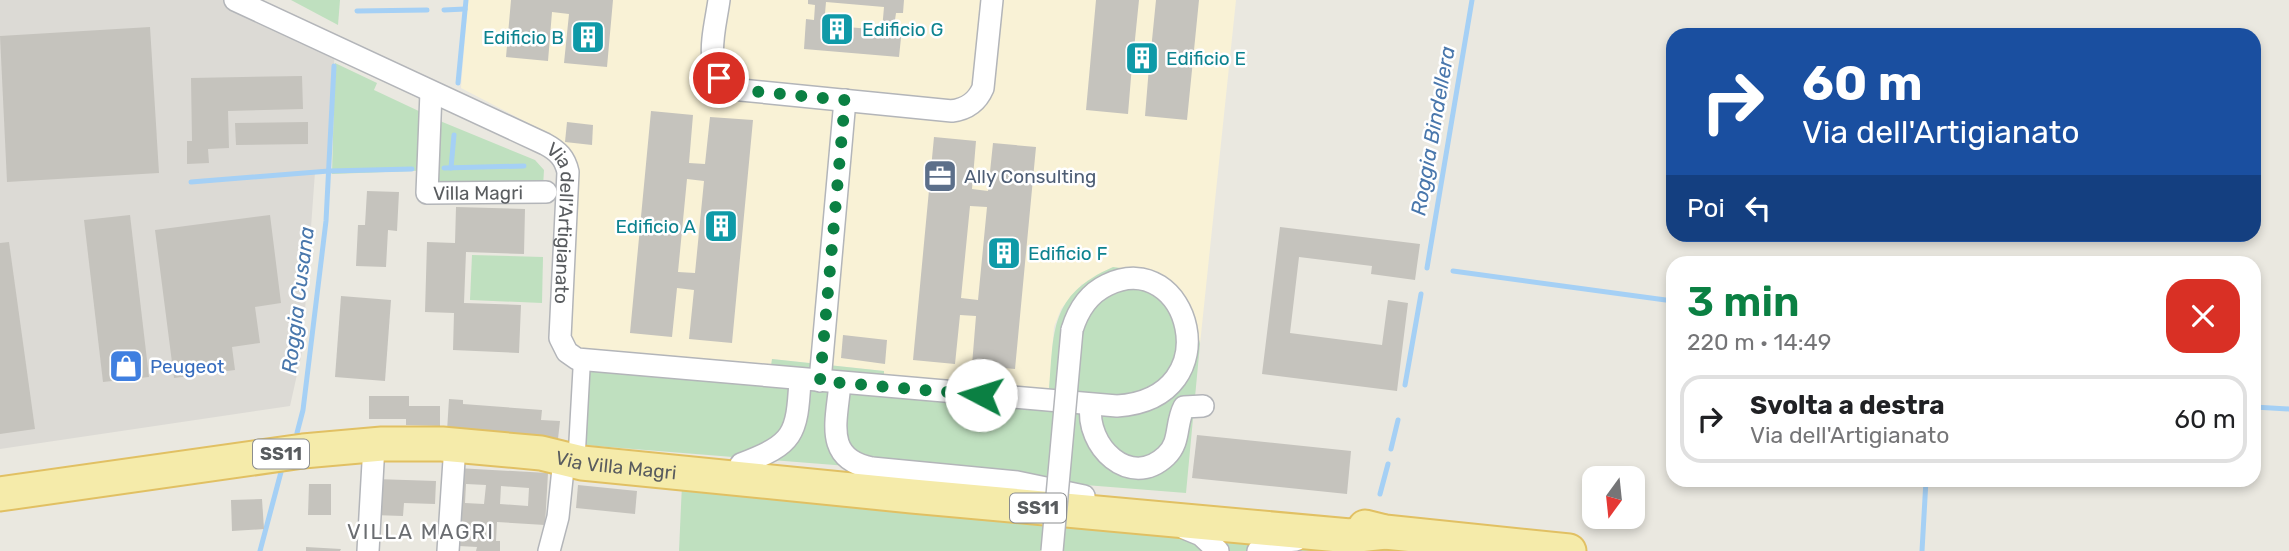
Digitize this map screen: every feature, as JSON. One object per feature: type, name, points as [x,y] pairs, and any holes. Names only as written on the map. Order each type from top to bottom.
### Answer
[{"type":"main road","name":"Via Villa Magri","points":[[0,494],[303,451],[374,444],[456,445],[693,467]]},
{"type":"main road","name":"SS11","points":[[693,467],[741,464],[1071,503]]},
{"type":"main road","name":"SS11","points":[[693,467],[1071,503],[1330,520],[1380,533],[1569,551]]},
{"type":"street","name":"Via dell'Artigianato","points":[[235,0],[545,144],[564,160],[568,176],[560,338],[567,352],[582,360]]},
{"type":"street","points":[[719,0],[712,57],[715,73],[724,83],[741,90],[952,111],[969,105],[981,93],[985,82],[992,0]]},
{"type":"street","name":"Villa Magri","points":[[431,92],[427,193],[546,192]]},
{"type":"street","points":[[845,100],[820,381],[836,441],[843,454],[854,463],[872,468],[1017,482],[1071,503],[1095,517],[1187,529],[1208,539],[1218,551]]},
{"type":"street","points":[[550,551],[558,517],[560,454],[582,360],[820,381],[1098,406],[1137,404],[1157,395],[1172,383],[1181,370],[1187,353],[1188,339],[1185,317],[1173,299],[1144,281],[1130,279],[1108,284],[1092,295],[1077,314],[1072,330],[1052,551]]},
{"type":"street","points":[[741,464],[775,450],[790,434],[820,381]]},
{"type":"street","points":[[1098,406],[1091,428],[1099,445],[1117,462],[1136,467],[1153,465],[1169,454],[1177,439],[1184,407],[1203,406]]},
{"type":"street","points":[[368,551],[374,444]]},
{"type":"street","points":[[448,551],[456,445]]},
{"type":"street","points":[[1258,551],[1284,541],[1380,533]]},
{"type":"shaded area","points":[[0,0],[235,0],[335,46],[328,172],[315,172],[302,352],[290,406],[0,449]]},
{"type":"shaded area","points":[[468,0],[1236,0],[1200,344],[1195,323],[1082,284],[1061,309],[1054,327],[1049,393],[884,377],[884,371],[772,359],[771,367],[579,348],[570,339],[562,144],[557,138],[461,88]]},
{"type":"green space","points":[[291,0],[340,0],[338,25]]},
{"type":"green space","points":[[335,63],[377,83],[374,90],[440,121],[535,160],[544,170],[543,187],[438,185],[437,170],[332,174]]},
{"type":"green space","points":[[472,255],[543,257],[542,303],[470,300]]},
{"type":"green space","points":[[1113,267],[1145,271],[1195,323],[1200,344],[1186,493],[571,444],[579,348],[771,366],[772,359],[884,371],[884,377],[1049,392],[1055,333],[1066,303],[1092,278]]},
{"type":"green space","points":[[682,484],[1427,551],[679,551]]},
{"type":"building","name":"Edificio B","points":[[511,0],[613,0],[607,67],[564,63],[569,14],[552,12],[548,61],[506,57]]},
{"type":"building","name":"Edificio G","points":[[808,0],[904,0],[903,13],[896,13],[894,27],[902,28],[899,57],[804,49],[806,19],[814,20],[815,5],[808,4]],"holes":[[[826,2],[884,7],[882,30],[824,25]]]},
{"type":"building","name":"Edificio E","points":[[1096,0],[1139,0],[1134,49],[1151,50],[1156,0],[1199,0],[1187,120],[1145,116],[1149,67],[1132,65],[1128,114],[1086,110]]},
{"type":"building","points":[[150,27],[159,173],[7,182],[0,36]]},
{"type":"building","points":[[302,76],[303,109],[228,111],[229,148],[208,149],[209,163],[187,164],[187,141],[192,141],[191,78]]},
{"type":"building","name":"Edificio A","points":[[651,111],[693,115],[689,163],[705,164],[710,117],[753,120],[732,343],[689,339],[694,290],[677,288],[672,337],[630,333]],"holes":[[[687,179],[704,181],[695,273],[678,272]]]},
{"type":"building","points":[[308,122],[308,144],[236,145],[235,123]]},
{"type":"building","points":[[567,122],[593,125],[592,145],[565,142]]},
{"type":"building","name":"Edificio F","points":[[934,137],[976,141],[972,189],[988,191],[993,143],[1036,147],[1015,369],[972,365],[976,316],[960,315],[955,364],[913,360]],"holes":[[[970,206],[987,207],[978,300],[961,298]]]},
{"type":"building","points":[[367,191],[399,192],[397,231],[388,230],[386,267],[356,266],[358,225],[365,225]]},
{"type":"building","points":[[456,207],[525,209],[524,254],[466,252],[464,303],[521,305],[519,353],[453,350],[454,313],[425,312],[427,242],[455,243]]},
{"type":"building","points":[[130,215],[149,377],[103,382],[84,220]]},
{"type":"building","points":[[270,215],[281,303],[255,307],[260,343],[232,347],[235,370],[174,378],[155,230]]},
{"type":"building","points":[[1280,227],[1420,244],[1415,280],[1371,274],[1372,266],[1299,257],[1290,333],[1382,345],[1388,300],[1408,303],[1397,391],[1262,374]]},
{"type":"building","points":[[9,242],[35,429],[0,434],[0,243]]},
{"type":"building","points":[[341,296],[391,300],[385,381],[335,377]]},
{"type":"building","points":[[843,335],[887,340],[885,364],[841,358]]},
{"type":"building","points":[[369,396],[409,396],[409,406],[440,406],[440,426],[406,425],[406,419],[369,419]]},
{"type":"building","points":[[449,399],[463,400],[463,404],[542,410],[541,420],[560,421],[558,439],[447,431]]},
{"type":"building","points":[[1197,435],[1351,451],[1347,494],[1192,478]]},
{"type":"building","points":[[457,468],[548,473],[545,525],[497,522],[496,541],[500,541],[500,551],[476,551],[477,547],[459,546],[461,512],[454,512]],"holes":[[[466,484],[486,485],[484,504],[465,503]],[[501,486],[529,488],[528,506],[500,504]]]},
{"type":"building","points":[[375,479],[436,481],[435,504],[404,503],[403,516],[373,515]]},
{"type":"building","points":[[309,484],[331,484],[331,515],[308,515]]},
{"type":"building","points":[[578,485],[637,491],[635,514],[576,508]]},
{"type":"building","points":[[262,499],[264,529],[232,531],[231,500]]},
{"type":"building","points":[[306,547],[341,549],[306,551]]},
{"type":"waterway","points":[[458,83],[466,0]]},
{"type":"waterway","name":"Roggia Bindellera","points":[[1427,268],[1472,0]]},
{"type":"waterway","points":[[444,10],[465,9]]},
{"type":"waterway","points":[[357,11],[427,10]]},
{"type":"waterway","name":"Roggia Cusana","points":[[297,433],[303,410],[326,221],[334,66]]},
{"type":"waterway","points":[[451,168],[454,135]]},
{"type":"waterway","points":[[444,168],[524,166]]},
{"type":"waterway","points":[[191,182],[329,171],[412,169]]},
{"type":"waterway","points":[[1453,271],[1666,300]]},
{"type":"waterway","name":"Roggia Bindellera","points":[[1405,385],[1421,294]]},
{"type":"waterway","points":[[2261,407],[2289,409]]},
{"type":"waterway","name":"Roggia Bindellera","points":[[1391,449],[1398,420]]},
{"type":"waterway","name":"Roggia Bindellera","points":[[1380,494],[1388,464]]},
{"type":"waterway","name":"Roggia Cusana","points":[[260,551],[281,472]]},
{"type":"waterway","points":[[1922,551],[1926,487]]},
{"type":"place","name":"Edificio G","points":[[837,29]]},
{"type":"place","name":"Edificio B","points":[[588,37]]},
{"type":"place","name":"Edificio E","points":[[1142,58]]},
{"type":"place","name":"Ally Consulting","points":[[940,176]]},
{"type":"place","name":"Edificio A","points":[[721,226]]},
{"type":"place","name":"Edificio F","points":[[1004,253]]},
{"type":"place","name":"Peugeot","points":[[126,366]]},
{"type":"district","name":"VILLA MAGRI","points":[[421,532]]},
{"type":"route","points":[[719,78],[726,85],[739,90],[845,100],[820,381],[981,395]]}]
